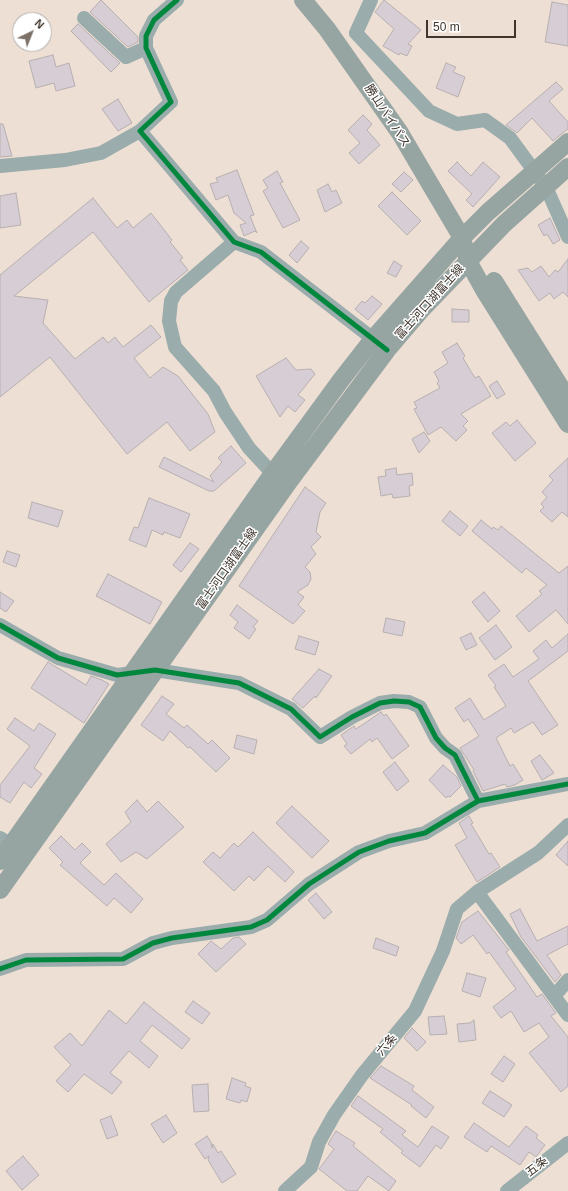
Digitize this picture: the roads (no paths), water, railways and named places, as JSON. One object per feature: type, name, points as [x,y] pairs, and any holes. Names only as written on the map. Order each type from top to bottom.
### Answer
[{"type":"main road","name":"勝山バイパス","points":[[303,0],[327,29],[400,133],[462,238]]},
{"type":"main road","name":"富士河口湖富士線","points":[[0,861],[6,841],[134,672],[341,380],[374,339],[462,238],[534,171],[568,142]]},
{"type":"main road","name":"富士河口湖富士線","points":[[0,890],[290,480],[387,350],[422,309],[504,224],[568,167]]},
{"type":"main road","name":"富士河口湖富士線","points":[[462,238],[473,256],[490,275],[568,399]]},
{"type":"main road","name":"富士河口湖富士線","points":[[473,256],[484,290],[568,424]]},
{"type":"street","points":[[0,166],[64,160],[101,153],[140,131],[171,102],[146,48],[146,36],[154,20],[177,0]]},
{"type":"street","points":[[371,0],[356,33],[429,111],[457,124],[485,120],[510,138],[546,187],[568,237]]},
{"type":"street","points":[[84,18],[126,57],[146,48]]},
{"type":"street","points":[[140,131],[234,242],[261,252],[387,350]]},
{"type":"street","points":[[234,242],[176,292],[171,301],[168,321],[175,347],[214,391],[225,412],[249,448],[273,474]]},
{"type":"street","points":[[0,625],[58,658],[116,675],[156,670],[239,683],[291,709],[320,737],[352,717],[380,703],[394,701],[408,702],[420,707],[436,738],[455,755],[478,801]]},
{"type":"street","points":[[0,969],[26,960],[123,960],[153,944],[172,938],[251,927],[267,920],[309,884],[359,852],[389,842],[425,833],[478,801],[568,784]]},
{"type":"street","name":"六条","points":[[287,1190],[311,1167],[319,1142],[334,1115],[362,1075],[415,1011],[443,951],[457,909],[477,892],[538,853],[568,825]]},
{"type":"street","points":[[477,892],[568,1015]]},
{"type":"street","points":[[554,996],[568,980]]},
{"type":"street","name":"五条","points":[[507,1191],[568,1143]]}]
